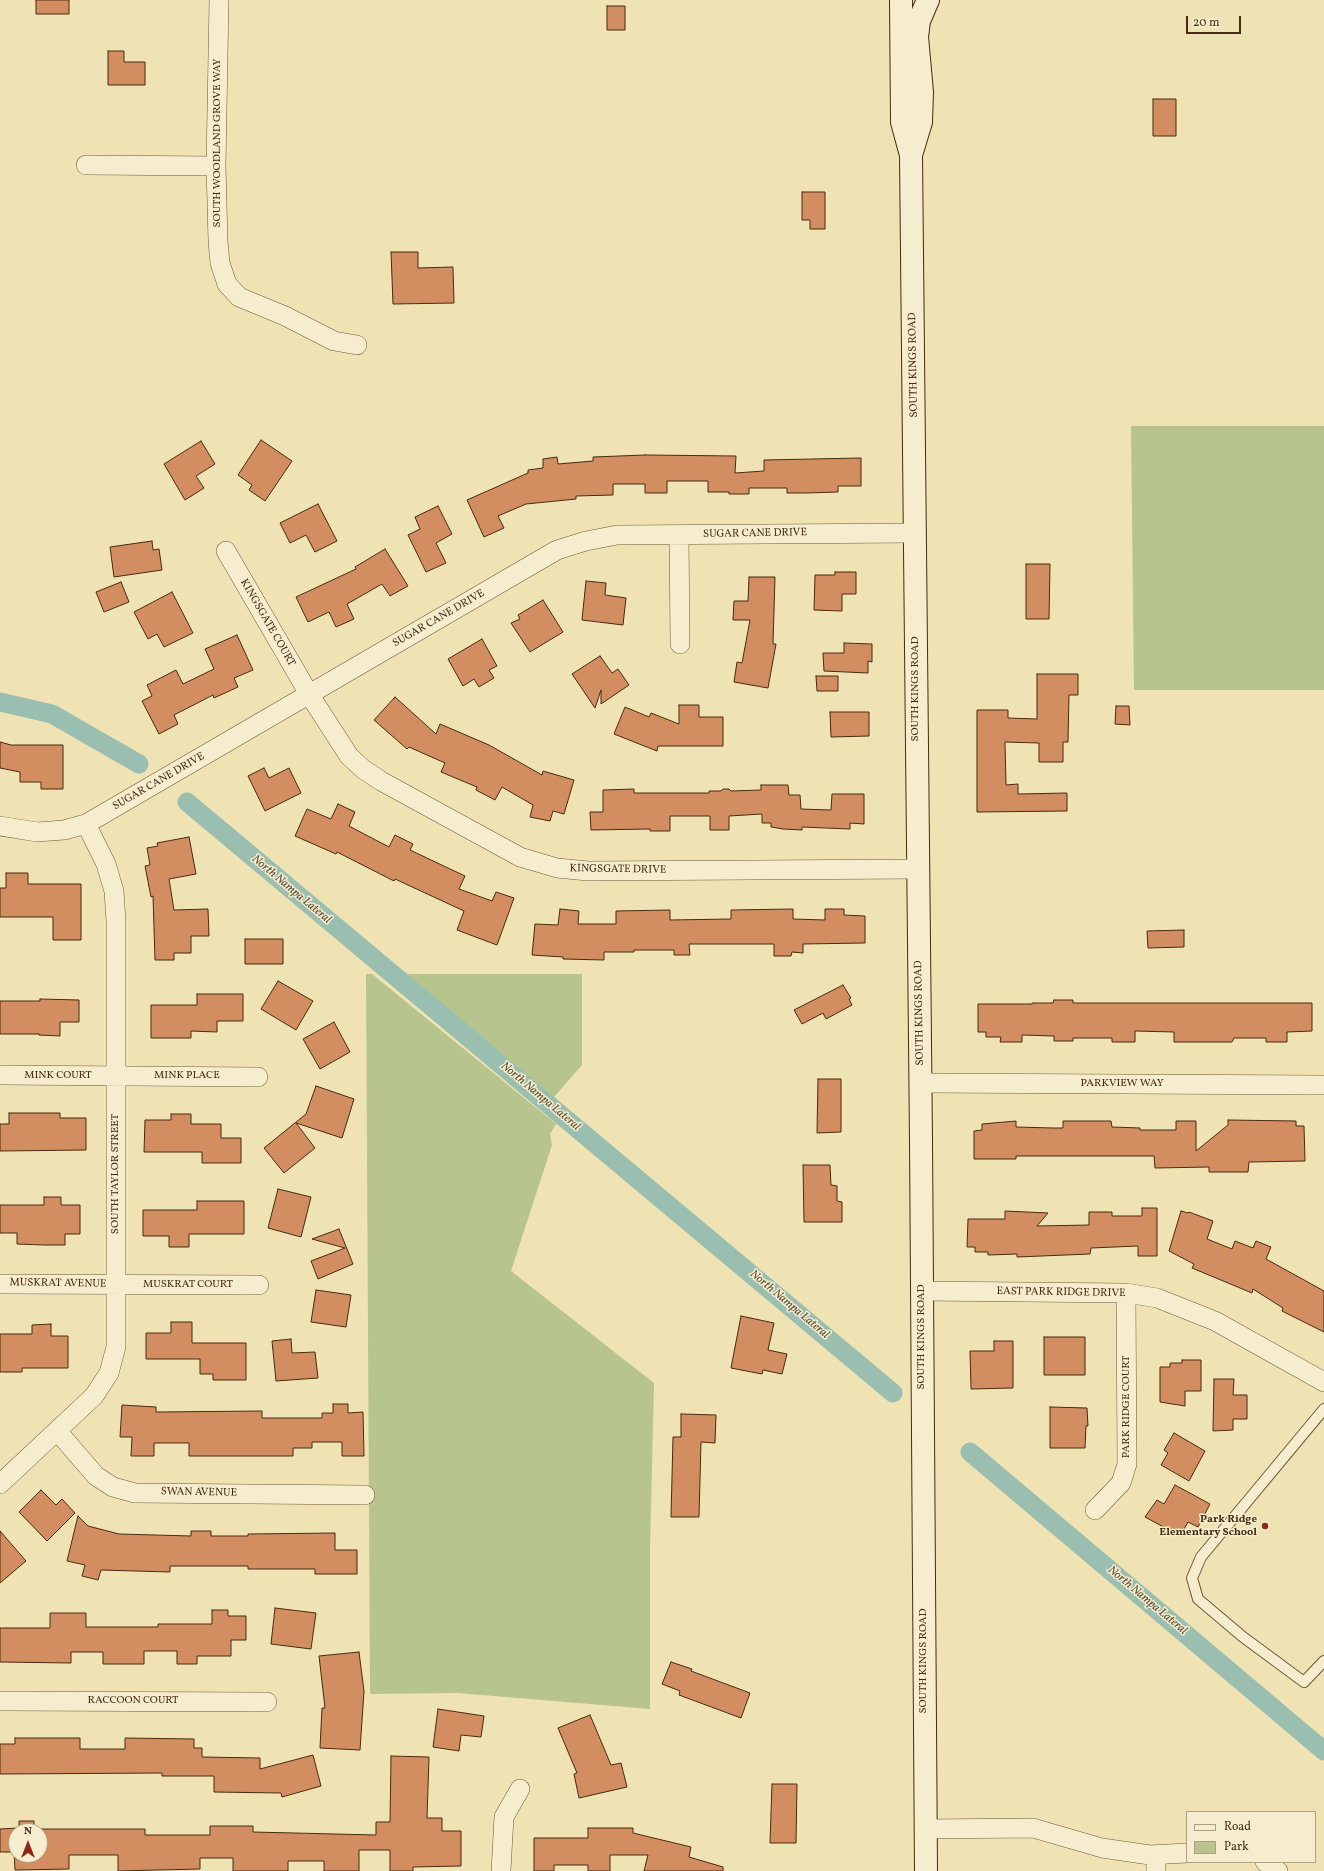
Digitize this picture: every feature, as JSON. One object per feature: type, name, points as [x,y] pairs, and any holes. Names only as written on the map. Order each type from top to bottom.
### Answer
[{"type":"main road","name":"SOUTH KINGS ROAD","points":[[901,0],[902,122],[911,155],[921,1083],[926,1871]]},
{"type":"main road","name":"SOUTH KINGS ROAD","points":[[911,155],[921,122],[922,92],[917,37],[919,21],[928,0]]},
{"type":"street","name":"SOUTH WOODLAND GROVE WAY","points":[[219,0],[216,166],[219,255],[226,284],[239,298],[285,316],[334,341],[357,345]]},
{"type":"street","points":[[86,165],[216,166]]},
{"type":"street","name":"SUGAR CANE DRIVE","points":[[0,826],[37,832],[64,830],[86,824],[557,550],[586,541],[617,535],[915,532]]},
{"type":"street","points":[[679,535],[680,644]]},
{"type":"street","name":"KINGSGATE COURT","points":[[226,551],[309,694]]},
{"type":"street","name":"KINGSGATE DRIVE","points":[[309,694],[349,756],[381,781],[520,857],[557,868],[620,871],[918,869]]},
{"type":"street","name":"SOUTH TAYLOR STREET","points":[[0,1484],[58,1432],[94,1396],[109,1373],[116,1347],[116,921],[114,891],[106,864],[86,824]]},
{"type":"street","name":"MINK COURT","points":[[0,1075],[116,1076]]},
{"type":"street","name":"MINK PLACE","points":[[116,1076],[258,1077]]},
{"type":"street","name":"PARKVIEW WAY","points":[[921,1083],[1324,1085]]},
{"type":"street","name":"MUSKRAT AVENUE","points":[[0,1284],[117,1285]]},
{"type":"street","name":"MUSKRAT COURT","points":[[117,1285],[259,1285]]},
{"type":"street","name":"EAST PARK RIDGE DRIVE","points":[[922,1291],[1126,1293],[1157,1298],[1215,1321],[1324,1382]]},
{"type":"street","name":"PARK RIDGE COURT","points":[[1095,1510],[1121,1483],[1127,1464],[1126,1293]]},
{"type":"street","name":"SWAN AVENUE","points":[[58,1432],[96,1476],[113,1486],[135,1493],[365,1495]]},
{"type":"street","name":"RACCOON COURT","points":[[0,1701],[267,1702]]},
{"type":"street","points":[[501,1871],[504,1817],[520,1789]]},
{"type":"street","points":[[925,1829],[1032,1828],[1156,1863],[1186,1853]]},
{"type":"street","points":[[1266,1863],[1278,1871]]},
{"type":"lane","points":[[1324,1409],[1201,1557],[1192,1578],[1198,1600],[1304,1682],[1324,1661]]},
{"type":"green space","points":[[1131,426],[1324,426],[1324,690],[1134,690]]},
{"type":"green space","points":[[366,974],[372,974],[556,1124],[550,1134],[552,1145],[511,1271],[654,1383],[650,1551],[650,1709],[458,1693],[370,1694]]},
{"type":"green space","points":[[405,974],[582,974],[582,1065],[554,1097]]},
{"type":"building","points":[[36,0],[69,0],[69,14],[36,14]]},
{"type":"building","points":[[607,6],[625,6],[625,30],[607,30]]},
{"type":"building","points":[[108,51],[124,51],[124,62],[145,62],[145,85],[108,85]]},
{"type":"building","points":[[1153,99],[1176,99],[1176,136],[1153,136]]},
{"type":"building","points":[[802,192],[825,192],[825,229],[810,229],[810,220],[802,220]]},
{"type":"building","points":[[391,252],[418,252],[418,268],[453,267],[454,303],[393,304]]},
{"type":"building","points":[[261,440],[292,461],[265,501],[249,490],[252,485],[238,475]]},
{"type":"building","points":[[201,441],[215,464],[196,476],[204,488],[185,500],[164,464]]},
{"type":"building","points":[[645,455],[736,456],[735,473],[764,471],[764,460],[861,458],[861,486],[838,486],[838,492],[806,493],[787,493],[787,488],[749,488],[749,494],[729,494],[729,492],[708,492],[708,481],[667,481],[667,493],[645,493],[645,484],[613,484],[613,495],[576,496],[576,499],[526,504],[498,516],[504,528],[484,537],[467,500],[528,473],[528,470],[543,468],[543,459],[557,457],[558,464],[593,461],[593,457]]},
{"type":"building","points":[[318,504],[337,541],[315,552],[306,535],[290,543],[280,523]]},
{"type":"building","points":[[438,506],[452,534],[436,543],[446,563],[426,572],[408,535],[420,529],[415,517]]},
{"type":"building","points":[[152,541],[153,550],[159,549],[162,570],[114,577],[110,547]]},
{"type":"building","points":[[385,549],[408,586],[390,596],[382,584],[347,604],[354,619],[336,627],[329,612],[308,622],[296,597],[356,569],[355,567]]},
{"type":"building","points":[[1026,564],[1050,564],[1049,619],[1026,619]]},
{"type":"building","points":[[835,572],[856,572],[856,594],[842,594],[842,611],[814,610],[815,575],[835,575]]},
{"type":"building","points":[[749,577],[775,577],[773,644],[776,644],[768,688],[734,682],[737,662],[742,663],[750,620],[733,620],[734,601],[748,601]]},
{"type":"building","points":[[586,581],[606,583],[605,595],[626,598],[623,625],[582,620]]},
{"type":"building","points":[[121,582],[129,602],[104,612],[96,592]]},
{"type":"building","points":[[172,592],[193,633],[164,647],[157,634],[148,639],[134,612]]},
{"type":"building","points":[[543,600],[563,632],[530,652],[511,623],[520,619],[518,615]]},
{"type":"building","points":[[237,635],[253,670],[234,678],[238,687],[214,698],[213,695],[174,715],[178,724],[159,734],[142,701],[152,696],[147,685],[176,670],[183,684],[214,669],[205,649]]},
{"type":"building","points":[[482,639],[497,666],[489,670],[494,678],[479,687],[474,679],[463,686],[448,659]]},
{"type":"building","points":[[844,643],[872,644],[872,662],[868,661],[868,673],[824,671],[823,653],[844,653]]},
{"type":"building","points":[[600,656],[612,673],[618,669],[629,685],[601,704],[601,690],[595,708],[572,674]]},
{"type":"building","points":[[1037,674],[1078,674],[1078,695],[1069,695],[1068,742],[1063,742],[1063,762],[1039,762],[1039,743],[1005,742],[1006,785],[1018,784],[1018,794],[1067,793],[1067,811],[977,812],[977,710],[1008,710],[1008,718],[1037,719]]},
{"type":"building","points":[[816,676],[838,676],[838,691],[817,691]]},
{"type":"building","points":[[395,697],[436,734],[440,724],[489,745],[542,775],[543,771],[574,780],[564,814],[553,811],[550,821],[530,817],[533,805],[502,787],[495,800],[476,790],[477,787],[441,772],[445,763],[409,747],[407,749],[374,720]]},
{"type":"building","points":[[679,705],[699,705],[699,717],[723,717],[723,746],[658,746],[657,751],[614,734],[625,707],[649,717],[651,713],[679,724]]},
{"type":"building","points":[[1116,706],[1129,706],[1130,725],[1115,724]]},
{"type":"building","points":[[830,712],[869,712],[869,736],[831,737]]},
{"type":"building","points":[[0,742],[11,745],[63,745],[63,789],[41,789],[41,782],[20,782],[20,772],[0,768]]},
{"type":"building","points":[[264,768],[269,778],[289,768],[301,793],[265,811],[248,776]]},
{"type":"building","points":[[761,785],[788,785],[789,795],[800,795],[801,809],[831,810],[832,794],[864,794],[864,824],[850,823],[850,829],[802,827],[802,830],[783,829],[771,827],[771,823],[762,823],[762,814],[729,816],[729,830],[710,830],[710,816],[670,816],[670,831],[650,831],[650,829],[591,830],[590,812],[603,812],[603,790],[634,789],[634,793],[709,793],[709,791],[721,791],[723,789],[729,789],[731,791],[761,790]]},
{"type":"building","points":[[338,804],[355,812],[349,826],[389,847],[395,835],[413,844],[410,850],[465,876],[459,889],[492,901],[496,892],[514,898],[497,945],[457,930],[464,911],[395,879],[394,881],[337,852],[336,854],[295,836],[307,809],[331,819]]},
{"type":"building","points":[[189,837],[196,874],[169,879],[174,910],[208,909],[209,936],[191,936],[191,953],[174,953],[174,960],[155,960],[153,896],[151,897],[145,866],[150,865],[147,848],[158,846],[157,843]]},
{"type":"building","points":[[6,873],[28,873],[28,884],[81,884],[81,940],[53,940],[53,917],[0,917],[0,888],[6,888]]},
{"type":"building","points":[[560,909],[579,911],[578,924],[616,924],[616,911],[670,910],[670,920],[731,919],[731,910],[793,909],[793,919],[825,920],[825,909],[844,909],[844,915],[865,916],[865,943],[803,944],[803,953],[792,952],[791,956],[774,956],[774,944],[689,944],[690,955],[674,955],[674,950],[604,952],[604,960],[563,959],[563,957],[532,955],[535,924],[558,925]]},
{"type":"building","points":[[1184,930],[1184,947],[1148,948],[1147,931]]},
{"type":"building","points":[[245,939],[283,939],[283,964],[245,964]]},
{"type":"building","points":[[278,981],[313,1001],[296,1030],[261,1009]]},
{"type":"building","points":[[843,985],[851,998],[849,999],[852,1005],[826,1019],[823,1013],[802,1024],[794,1010]]},
{"type":"building","points":[[197,994],[243,994],[243,1021],[217,1021],[217,1032],[191,1031],[191,1038],[151,1038],[151,1005],[197,1005]]},
{"type":"building","points":[[40,999],[79,1000],[79,1022],[60,1022],[60,1036],[39,1034],[0,1034],[0,1001],[40,1001]]},
{"type":"building","points":[[1054,1000],[1073,1000],[1073,1003],[1312,1003],[1312,1031],[1287,1032],[1287,1042],[1266,1042],[1266,1038],[1234,1038],[1232,1042],[1174,1042],[1174,1032],[1135,1031],[1135,1042],[1112,1042],[1112,1038],[1073,1038],[1073,1041],[1054,1041],[1054,1036],[1022,1035],[1022,1042],[1000,1042],[1001,1037],[986,1037],[986,1032],[978,1032],[978,1004],[1053,1003]]},
{"type":"building","points":[[334,1022],[350,1052],[320,1069],[303,1039]]},
{"type":"building","points":[[818,1079],[841,1079],[841,1132],[817,1133]]},
{"type":"building","points":[[316,1086],[354,1099],[342,1138],[296,1123],[315,1148],[284,1173],[264,1148],[306,1114]]},
{"type":"building","points":[[9,1113],[60,1113],[60,1118],[86,1118],[86,1150],[0,1151],[0,1124],[9,1124]]},
{"type":"building","points":[[171,1114],[191,1114],[191,1124],[221,1124],[221,1138],[241,1138],[241,1163],[202,1163],[202,1152],[144,1152],[145,1120],[171,1120]]},
{"type":"building","points":[[1228,1120],[1296,1121],[1296,1126],[1304,1126],[1305,1161],[1249,1162],[1248,1172],[1209,1172],[1209,1167],[1155,1168],[1154,1156],[1016,1156],[1016,1159],[974,1159],[974,1131],[982,1130],[982,1124],[1016,1121],[1016,1127],[1063,1128],[1063,1121],[1111,1121],[1112,1127],[1140,1128],[1140,1130],[1176,1130],[1176,1121],[1196,1121],[1196,1151],[1228,1125]]},
{"type":"building","points":[[803,1165],[830,1165],[831,1185],[837,1186],[837,1201],[842,1202],[842,1222],[804,1222]]},
{"type":"building","points":[[278,1189],[311,1197],[301,1237],[268,1228]]},
{"type":"building","points":[[44,1197],[61,1197],[61,1205],[80,1205],[80,1234],[65,1234],[65,1245],[44,1245],[17,1244],[17,1233],[0,1233],[0,1205],[44,1205]]},
{"type":"building","points":[[197,1201],[244,1201],[244,1234],[189,1234],[189,1247],[169,1247],[169,1236],[143,1236],[143,1210],[197,1210]]},
{"type":"building","points":[[1142,1208],[1157,1208],[1157,1256],[1138,1256],[1138,1246],[1091,1248],[1090,1254],[1017,1257],[1017,1254],[988,1255],[988,1252],[975,1252],[975,1247],[967,1247],[968,1219],[1005,1219],[1005,1211],[1048,1213],[1037,1226],[1089,1225],[1089,1212],[1112,1212],[1112,1216],[1142,1216]]},
{"type":"building","points":[[1181,1211],[1189,1212],[1213,1221],[1207,1239],[1232,1249],[1235,1241],[1253,1248],[1256,1241],[1271,1247],[1266,1259],[1324,1291],[1324,1332],[1282,1311],[1283,1308],[1253,1289],[1252,1293],[1192,1268],[1194,1264],[1169,1251]]},
{"type":"building","points":[[339,1229],[353,1264],[318,1279],[311,1261],[345,1248],[312,1239]]},
{"type":"building","points":[[316,1290],[351,1295],[346,1327],[311,1322]]},
{"type":"building","points":[[741,1316],[774,1323],[768,1350],[787,1354],[782,1374],[763,1370],[762,1374],[731,1368]]},
{"type":"building","points":[[171,1322],[192,1322],[192,1343],[246,1343],[246,1380],[213,1380],[213,1374],[200,1374],[200,1359],[146,1359],[146,1333],[171,1333]]},
{"type":"building","points":[[51,1324],[51,1336],[68,1336],[68,1368],[22,1368],[22,1372],[0,1372],[0,1334],[32,1334],[32,1325]]},
{"type":"building","points":[[1044,1337],[1085,1337],[1085,1375],[1044,1375]]},
{"type":"building","points":[[291,1339],[292,1353],[315,1352],[318,1378],[276,1381],[272,1341]]},
{"type":"building","points":[[994,1341],[1013,1341],[1013,1388],[971,1389],[970,1351],[994,1351]]},
{"type":"building","points":[[1182,1360],[1201,1360],[1201,1391],[1185,1391],[1185,1406],[1160,1402],[1160,1367],[1170,1367],[1170,1363],[1182,1363]]},
{"type":"building","points":[[1214,1379],[1234,1379],[1233,1395],[1247,1395],[1247,1419],[1233,1419],[1233,1430],[1213,1431]]},
{"type":"building","points":[[333,1404],[348,1404],[348,1413],[363,1412],[364,1456],[342,1456],[342,1442],[312,1442],[312,1448],[293,1448],[293,1456],[189,1456],[189,1443],[154,1443],[154,1456],[131,1456],[132,1437],[120,1437],[122,1405],[156,1407],[156,1412],[262,1411],[262,1418],[322,1418],[322,1413],[333,1413]]},
{"type":"building","points":[[1050,1407],[1087,1408],[1088,1426],[1086,1426],[1085,1448],[1050,1448]]},
{"type":"building","points":[[681,1414],[716,1415],[715,1443],[701,1442],[699,1517],[671,1517],[673,1437],[681,1437]]},
{"type":"building","points":[[1174,1433],[1205,1451],[1189,1481],[1161,1465],[1168,1453],[1164,1450]]},
{"type":"building","points":[[1175,1485],[1210,1504],[1198,1527],[1188,1522],[1180,1536],[1145,1517],[1157,1500],[1164,1504]]},
{"type":"building","points":[[41,1490],[56,1505],[62,1499],[75,1513],[47,1541],[19,1512]]},
{"type":"building","points":[[78,1516],[88,1526],[119,1534],[191,1536],[191,1531],[211,1531],[211,1536],[335,1533],[335,1550],[357,1550],[357,1574],[315,1574],[315,1569],[248,1569],[248,1566],[170,1566],[170,1572],[101,1570],[98,1580],[82,1576],[85,1565],[67,1561]]},
{"type":"building","points":[[0,1531],[26,1561],[0,1583]]},
{"type":"building","points":[[275,1608],[316,1613],[311,1649],[271,1644]]},
{"type":"building","points":[[212,1610],[228,1610],[228,1616],[246,1616],[246,1640],[231,1640],[231,1656],[197,1656],[197,1664],[177,1664],[177,1651],[144,1651],[144,1664],[103,1664],[103,1652],[71,1652],[71,1663],[0,1662],[0,1628],[50,1628],[50,1613],[86,1613],[86,1627],[158,1627],[158,1624],[212,1624]]},
{"type":"building","points":[[359,1652],[364,1691],[360,1750],[320,1748],[322,1708],[325,1708],[319,1656]]},
{"type":"building","points":[[671,1662],[750,1693],[741,1718],[679,1695],[680,1691],[662,1684]]},
{"type":"building","points":[[438,1709],[484,1716],[481,1737],[461,1735],[459,1751],[433,1747]]},
{"type":"building","points":[[590,1715],[611,1765],[621,1763],[627,1787],[579,1798],[574,1774],[577,1773],[558,1728]]},
{"type":"building","points":[[15,1738],[80,1738],[80,1749],[125,1749],[125,1738],[194,1739],[194,1748],[202,1748],[202,1757],[260,1758],[260,1769],[313,1755],[321,1786],[282,1797],[281,1793],[214,1792],[214,1776],[162,1776],[162,1773],[0,1774],[0,1744],[15,1744]]},
{"type":"building","points":[[391,1756],[429,1757],[427,1818],[442,1818],[442,1831],[461,1831],[461,1866],[413,1867],[413,1871],[390,1871],[390,1850],[359,1850],[359,1871],[324,1871],[324,1861],[288,1861],[288,1871],[233,1871],[233,1858],[200,1858],[200,1869],[118,1871],[118,1855],[69,1855],[69,1869],[15,1870],[15,1863],[48,1863],[48,1829],[145,1829],[145,1835],[210,1835],[210,1826],[253,1826],[253,1832],[376,1835],[376,1822],[390,1822]]},
{"type":"building","points":[[772,1784],[797,1784],[796,1843],[770,1843]]},
{"type":"building","points":[[19,1821],[34,1821],[34,1823],[19,1823]]},
{"type":"building","points":[[588,1828],[633,1828],[633,1833],[691,1847],[689,1857],[723,1867],[723,1871],[644,1871],[648,1855],[610,1855],[610,1871],[588,1871],[588,1865],[554,1865],[554,1871],[534,1871],[534,1838],[588,1838]]},
{"type":"building","points":[[0,1829],[8,1829],[8,1852],[0,1852]]},
{"type":"waterway","name":"North Nampa Lateral","points":[[0,702],[52,714],[139,764]]},
{"type":"waterway","name":"North Nampa Lateral","points":[[187,802],[893,1393]]},
{"type":"waterway","name":"North Nampa Lateral","points":[[970,1452],[1324,1751]]},
{"type":"place","name":"Park Ridge Elementary School","points":[[1265,1526]]}]
